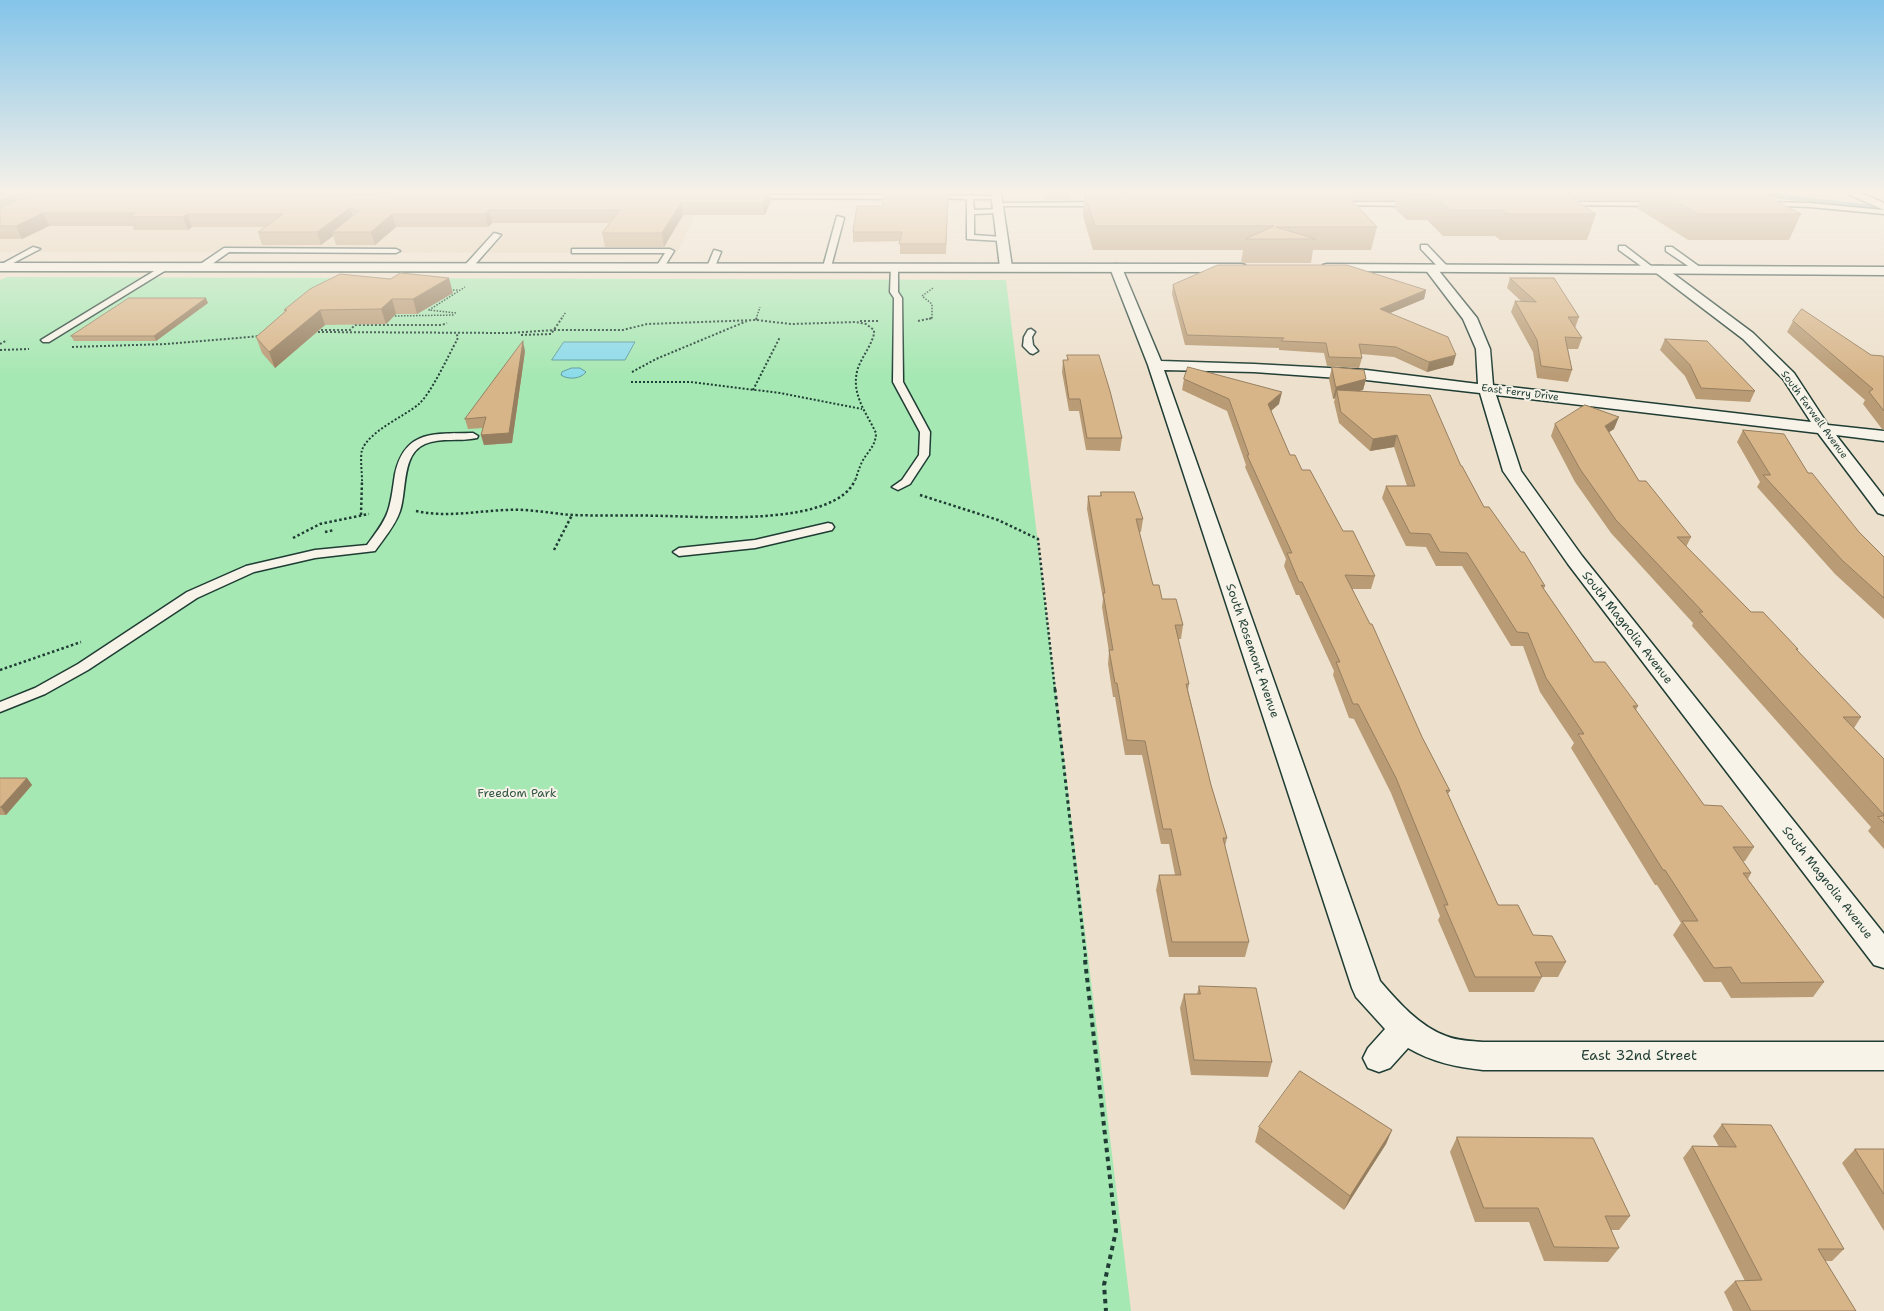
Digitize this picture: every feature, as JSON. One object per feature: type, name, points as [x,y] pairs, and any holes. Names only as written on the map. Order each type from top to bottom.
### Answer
[{"type":"street","points":[[1004,254],[1006,267]]},
{"type":"street","points":[[1,267],[1251,268]]},
{"type":"street","name":"South Rosemont Avenue","points":[[1116,268],[1154,365],[1367,988],[1387,1012],[1404,1026]]},
{"type":"street","points":[[1314,268],[1884,271]]},
{"type":"street","name":"South Magnolia Avenue","points":[[1438,269],[1470,318],[1483,349],[1486,389],[1512,471],[1575,560],[1884,956]]},
{"type":"street","name":"South Farwell Avenue","points":[[1655,269],[1748,336],[1789,376],[1823,429],[1884,509]]},
{"type":"street","name":"East Ferry Drive","points":[[1154,365],[1254,368],[1366,376],[1884,436]]},
{"type":"street","points":[[1379,1058],[1404,1026]]},
{"type":"street","name":"East 32nd Street","points":[[1404,1026],[1424,1041],[1454,1053],[1483,1056],[1884,1056]]},
{"type":"lane","points":[[1,267],[26,254]]},
{"type":"lane","points":[[202,267],[221,254]]},
{"type":"lane","points":[[300,267],[317,254]]},
{"type":"lane","points":[[468,267],[480,254]]},
{"type":"lane","points":[[660,267],[668,254]]},
{"type":"lane","points":[[711,267],[716,254]]},
{"type":"lane","points":[[827,267],[830,254]]},
{"type":"lane","points":[[1429,254],[1438,269]]},
{"type":"lane","points":[[1632,254],[1655,269]]},
{"type":"lane","points":[[1676,254],[1700,270]]},
{"type":"lane","points":[[46,340],[167,267]]},
{"type":"lane","points":[[894,267],[894,292],[898,298],[898,382],[925,432],[924,455],[906,482],[898,487]]},
{"type":"lane","points":[[1031,332],[1028,337],[1028,346],[1033,351]]},
{"type":"lane","points":[[0,707],[40,691],[83,667],[192,595],[250,569],[315,554],[371,548],[389,524],[394,510],[407,452],[415,445],[425,441],[472,436]]},
{"type":"lane","points":[[679,552],[755,544],[828,527]]},
{"type":"path","points":[[429,310],[465,287],[469,287]]},
{"type":"path","points":[[756,320],[760,307]]},
{"type":"path","points":[[424,310],[456,313]]},
{"type":"path","points":[[521,335],[551,334],[566,312]]},
{"type":"path","points":[[395,316],[454,316]]},
{"type":"path","points":[[632,372],[663,356],[750,320]]},
{"type":"path","points":[[308,333],[416,332],[510,333],[554,330],[622,330],[647,324],[750,320],[791,324],[856,322],[874,330],[872,343],[856,372],[854,384],[862,409],[876,433],[876,440],[874,446],[861,464],[855,482],[848,492],[829,503],[800,511],[739,517],[572,515],[506,510],[451,516],[437,516],[414,510],[394,510],[361,515],[362,450],[371,438],[383,428],[420,403],[438,376],[457,340],[458,337],[456,333]]},
{"type":"path","points":[[321,330],[350,330],[356,325],[423,325],[447,323]]},
{"type":"path","points":[[416,332],[423,325]]},
{"type":"path","points":[[71,347],[166,344],[262,336]]},
{"type":"path","points":[[754,390],[780,336]]},
{"type":"path","points":[[0,344],[7,340]]},
{"type":"path","points":[[78,346],[82,344]]},
{"type":"path","points":[[0,350],[33,349]]},
{"type":"path","points":[[631,382],[690,382],[754,390],[862,409]]},
{"type":"path","points":[[898,487],[998,520],[1038,540],[1116,1231],[1104,1285],[1106,1311]]},
{"type":"path","points":[[554,550],[572,515]]},
{"type":"green space","name":"Freedom Park","points":[[7,277],[1006,280],[1131,1311],[0,1311],[0,280]]},
{"type":"water","points":[[564,342],[635,342],[625,360],[552,360]]},
{"type":"water","points":[[572,368],[580,368],[586,372],[581,376],[574,378],[567,378],[561,375],[562,372]]},
{"type":"building","points":[[1218,265],[1347,265],[1426,290],[1380,309],[1448,337],[1456,355],[1429,362],[1396,347],[1359,344],[1362,358],[1329,357],[1326,343],[1281,341],[1284,338],[1187,335],[1173,285]]},
{"type":"building","points":[[401,273],[449,278],[413,299],[392,299],[381,309],[320,310],[269,352],[256,337],[287,310],[284,310],[310,289],[340,274],[390,279]]},
{"type":"building","points":[[1510,278],[1554,278],[1579,317],[1568,317],[1582,338],[1565,337],[1572,370],[1541,366],[1537,340],[1515,301],[1536,302]]},
{"type":"building","points":[[129,298],[206,298],[154,336],[71,336]]},
{"type":"building","points":[[1802,309],[1871,355],[1883,356],[1884,411],[1869,392],[1873,389],[1793,321]]},
{"type":"building","points":[[1665,339],[1707,341],[1755,391],[1701,388],[1690,365]]},
{"type":"building","points":[[523,341],[509,433],[481,435],[486,417],[465,419]]},
{"type":"building","points":[[1067,355],[1099,355],[1122,438],[1087,438],[1080,399],[1069,399],[1063,360],[1068,360]]},
{"type":"building","points":[[1188,367],[1282,392],[1268,404],[1290,455],[1295,455],[1302,470],[1310,470],[1343,531],[1353,531],[1375,576],[1345,575],[1370,624],[1372,624],[1422,737],[1450,791],[1446,790],[1498,905],[1518,905],[1533,935],[1552,936],[1566,962],[1535,962],[1542,977],[1475,977],[1444,905],[1448,905],[1396,778],[1358,704],[1353,704],[1336,662],[1340,662],[1302,582],[1299,582],[1287,553],[1292,553],[1247,455],[1249,455],[1229,399],[1184,379]]},
{"type":"building","points":[[1332,367],[1364,370],[1366,379],[1336,387]]},
{"type":"building","points":[[1337,390],[1430,395],[1461,466],[1484,507],[1489,507],[1521,552],[1524,552],[1545,586],[1541,585],[1594,662],[1605,662],[1638,706],[1633,706],[1704,805],[1722,806],[1754,847],[1733,847],[1751,873],[1743,873],[1824,982],[1741,983],[1731,967],[1714,968],[1682,921],[1698,921],[1665,870],[1663,870],[1578,734],[1584,734],[1546,678],[1528,633],[1517,632],[1467,553],[1440,552],[1430,534],[1410,533],[1386,486],[1415,486],[1397,435],[1373,439],[1341,412]]},
{"type":"building","points":[[1585,405],[1619,417],[1605,426],[1639,481],[1646,481],[1691,537],[1677,537],[1751,612],[1763,612],[1861,717],[1843,717],[1884,759],[1884,815],[1699,612],[1703,612],[1616,520],[1580,469],[1555,424]]},
{"type":"building","points":[[1743,430],[1784,434],[1808,473],[1812,473],[1859,532],[1884,557],[1884,598],[1843,561],[1763,475],[1770,475]]},
{"type":"building","points":[[1101,492],[1134,492],[1143,519],[1136,519],[1153,585],[1159,585],[1162,599],[1176,599],[1183,625],[1175,625],[1189,684],[1186,684],[1211,785],[1227,838],[1223,838],[1249,942],[1172,942],[1159,875],[1181,875],[1171,829],[1163,829],[1145,741],[1127,740],[1117,683],[1115,683],[1109,650],[1113,650],[1103,593],[1105,593],[1088,496],[1101,496]]},
{"type":"building","points":[[0,778],[27,778],[1,807],[0,807]]},
{"type":"building","points":[[1884,816],[1884,823],[1878,817]]},
{"type":"building","points":[[1199,986],[1256,988],[1272,1062],[1194,1060],[1184,994],[1200,994]]},
{"type":"building","points":[[1300,1071],[1392,1130],[1350,1196],[1259,1127]]},
{"type":"building","points":[[1722,1124],[1771,1125],[1844,1249],[1818,1249],[1856,1311],[1751,1311],[1735,1281],[1762,1280],[1692,1146],[1736,1147]]},
{"type":"building","points":[[1457,1137],[1593,1138],[1630,1216],[1605,1216],[1619,1248],[1554,1247],[1538,1208],[1484,1208]]},
{"type":"building","points":[[1855,1149],[1884,1149],[1884,1194]]}]
